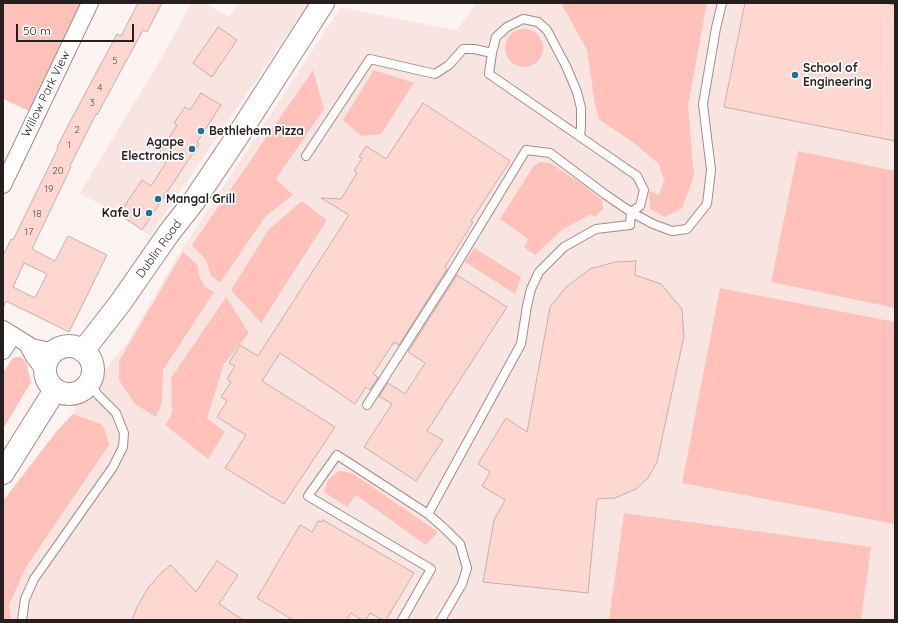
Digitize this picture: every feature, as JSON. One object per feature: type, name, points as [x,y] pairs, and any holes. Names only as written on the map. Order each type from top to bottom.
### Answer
[{"type":"main road","name":"Dublin Road","points":[[83,351],[194,201],[323,3]]},
{"type":"main road","points":[[68,346],[76,347],[88,356],[91,362],[92,376],[84,388],[70,394],[62,393],[50,380],[46,364],[48,358],[54,352],[60,348],[68,346]]},
{"type":"main road","points":[[3,473],[50,380]]},
{"type":"street","name":"Willow Park View","points":[[3,185],[90,3]]},
{"type":"street","points":[[3,351],[8,332],[32,347],[54,352]]},
{"type":"street","points":[[27,344],[50,380]]},
{"type":"lane","points":[[367,405],[452,272],[526,150],[550,153],[606,195],[631,212],[653,224],[672,231],[687,229],[707,204],[711,170],[703,104],[716,28],[722,3]]},
{"type":"lane","points":[[580,136],[581,108],[577,92],[566,66],[547,30],[538,22],[523,19],[507,27],[496,37],[489,74],[637,176],[644,190],[640,206],[631,212]]},
{"type":"lane","points":[[306,156],[370,59],[435,74],[449,65],[464,49],[474,49],[492,53]]},
{"type":"lane","points":[[428,514],[521,344],[531,289],[539,272],[564,247],[596,229],[630,225],[631,212]]},
{"type":"lane","points":[[22,620],[25,599],[34,579],[113,467],[123,447],[124,433],[116,413],[98,395],[89,382]]},
{"type":"lane","points":[[402,620],[431,569],[308,496],[337,455],[428,514],[460,544],[467,568],[462,584],[441,620]]},
{"type":"shaded area","points":[[3,3],[83,3],[31,112],[3,99]]},
{"type":"shaded area","points":[[191,3],[204,3],[229,17],[238,3],[309,3],[150,235],[80,193],[162,57]]},
{"type":"shaded area","points":[[477,3],[895,3],[895,620],[3,620],[3,501],[57,431],[73,414],[76,405],[127,343],[177,257],[341,7],[457,30]]},
{"type":"shaded area","points":[[561,3],[707,3],[688,105],[694,176],[682,208],[665,217],[650,209],[649,191],[659,195],[664,181],[659,164],[635,144],[599,119],[595,105],[587,50]]},
{"type":"shaded area","points":[[524,29],[537,35],[543,48],[537,61],[524,67],[511,61],[505,48],[511,35]]},
{"type":"shaded area","points":[[313,70],[324,109],[276,179],[293,195],[265,217],[220,283],[211,276],[206,260],[192,245]]},
{"type":"shaded area","points":[[374,70],[414,83],[381,134],[361,136],[343,120]]},
{"type":"shaded area","points":[[798,151],[895,171],[895,308],[771,282]]},
{"type":"shaded area","points":[[540,162],[550,163],[580,183],[602,200],[603,209],[595,217],[591,214],[563,229],[535,255],[524,247],[528,239],[500,219],[533,167]]},
{"type":"shaded area","points":[[302,201],[327,220],[261,323],[231,290],[269,229]]},
{"type":"shaded area","points":[[474,248],[521,277],[515,294],[465,262]]},
{"type":"shaded area","points":[[183,252],[197,264],[200,278],[205,287],[214,292],[163,370],[162,403],[156,417],[134,403],[119,380],[119,361]]},
{"type":"shaded area","points":[[720,288],[895,322],[895,524],[682,483]]},
{"type":"shaded area","points":[[226,297],[249,333],[224,364],[207,418],[225,432],[208,459],[165,425],[172,413],[171,378]]},
{"type":"shaded area","points":[[16,357],[22,358],[26,362],[31,382],[3,429],[3,373],[12,359]]},
{"type":"shaded area","points":[[73,414],[101,424],[105,430],[109,445],[26,567],[9,605],[11,620],[3,620],[3,501],[57,431]]},
{"type":"shaded area","points":[[339,471],[352,473],[438,532],[426,545],[356,495],[347,507],[324,492],[328,480]]},
{"type":"shaded area","points":[[624,513],[871,547],[861,620],[609,620]]},
{"type":"building","points":[[138,3],[162,3],[147,32],[143,30],[97,115],[96,114],[70,166],[71,167],[32,249],[55,261],[68,236],[107,255],[69,332],[6,301],[3,308],[3,256],[11,239],[13,240],[58,148],[57,147],[117,34],[121,36]],"holes":[[[24,263],[47,274],[35,298],[13,287]]]},
{"type":"building","name":"School of Engineering","points":[[745,3],[883,3],[895,5],[895,141],[724,107]]},
{"type":"building","points":[[218,27],[237,40],[212,77],[193,63]]},
{"type":"building","points":[[201,93],[221,105],[197,142],[199,144],[142,230],[119,214],[142,180],[151,186],[167,161],[158,155],[177,125],[174,123],[185,107],[190,110]]},
{"type":"building","points":[[423,103],[510,161],[471,221],[473,222],[445,267],[447,269],[399,345],[394,342],[373,374],[378,377],[370,390],[366,387],[355,404],[280,353],[262,381],[335,427],[284,504],[225,468],[246,435],[217,417],[227,401],[221,397],[231,382],[227,379],[235,366],[229,363],[240,345],[258,356],[349,215],[321,198],[341,199],[357,173],[354,171],[362,158],[359,157],[366,146],[386,159]]},
{"type":"building","points":[[636,261],[635,275],[661,284],[682,309],[684,336],[657,462],[648,478],[636,489],[615,498],[597,499],[588,593],[483,582],[494,520],[505,500],[482,486],[490,472],[478,464],[506,418],[527,432],[550,307],[566,287],[590,269],[615,262]]},
{"type":"building","points":[[457,275],[507,307],[427,431],[443,440],[416,481],[364,447],[392,404],[379,396],[388,383],[405,394],[425,363],[408,352]]},
{"type":"building","points":[[323,520],[414,573],[386,620],[382,620],[370,613],[366,620],[362,620],[351,613],[347,620],[293,620],[257,598],[300,525],[312,532],[318,521],[322,522]]},
{"type":"building","points":[[217,561],[238,575],[219,604],[243,620],[132,620],[137,607],[148,588],[162,572],[171,565],[196,592]]},
{"type":"place","name":"School of Engineering","points":[[795,75]]},
{"type":"place","name":"Bethlehem Pizza","points":[[201,131]]},
{"type":"place","name":"Agape Electronics","points":[[192,149]]},
{"type":"place","name":"Mangal Grill","points":[[158,199]]},
{"type":"place","name":"Kafe U","points":[[149,213]]}]
